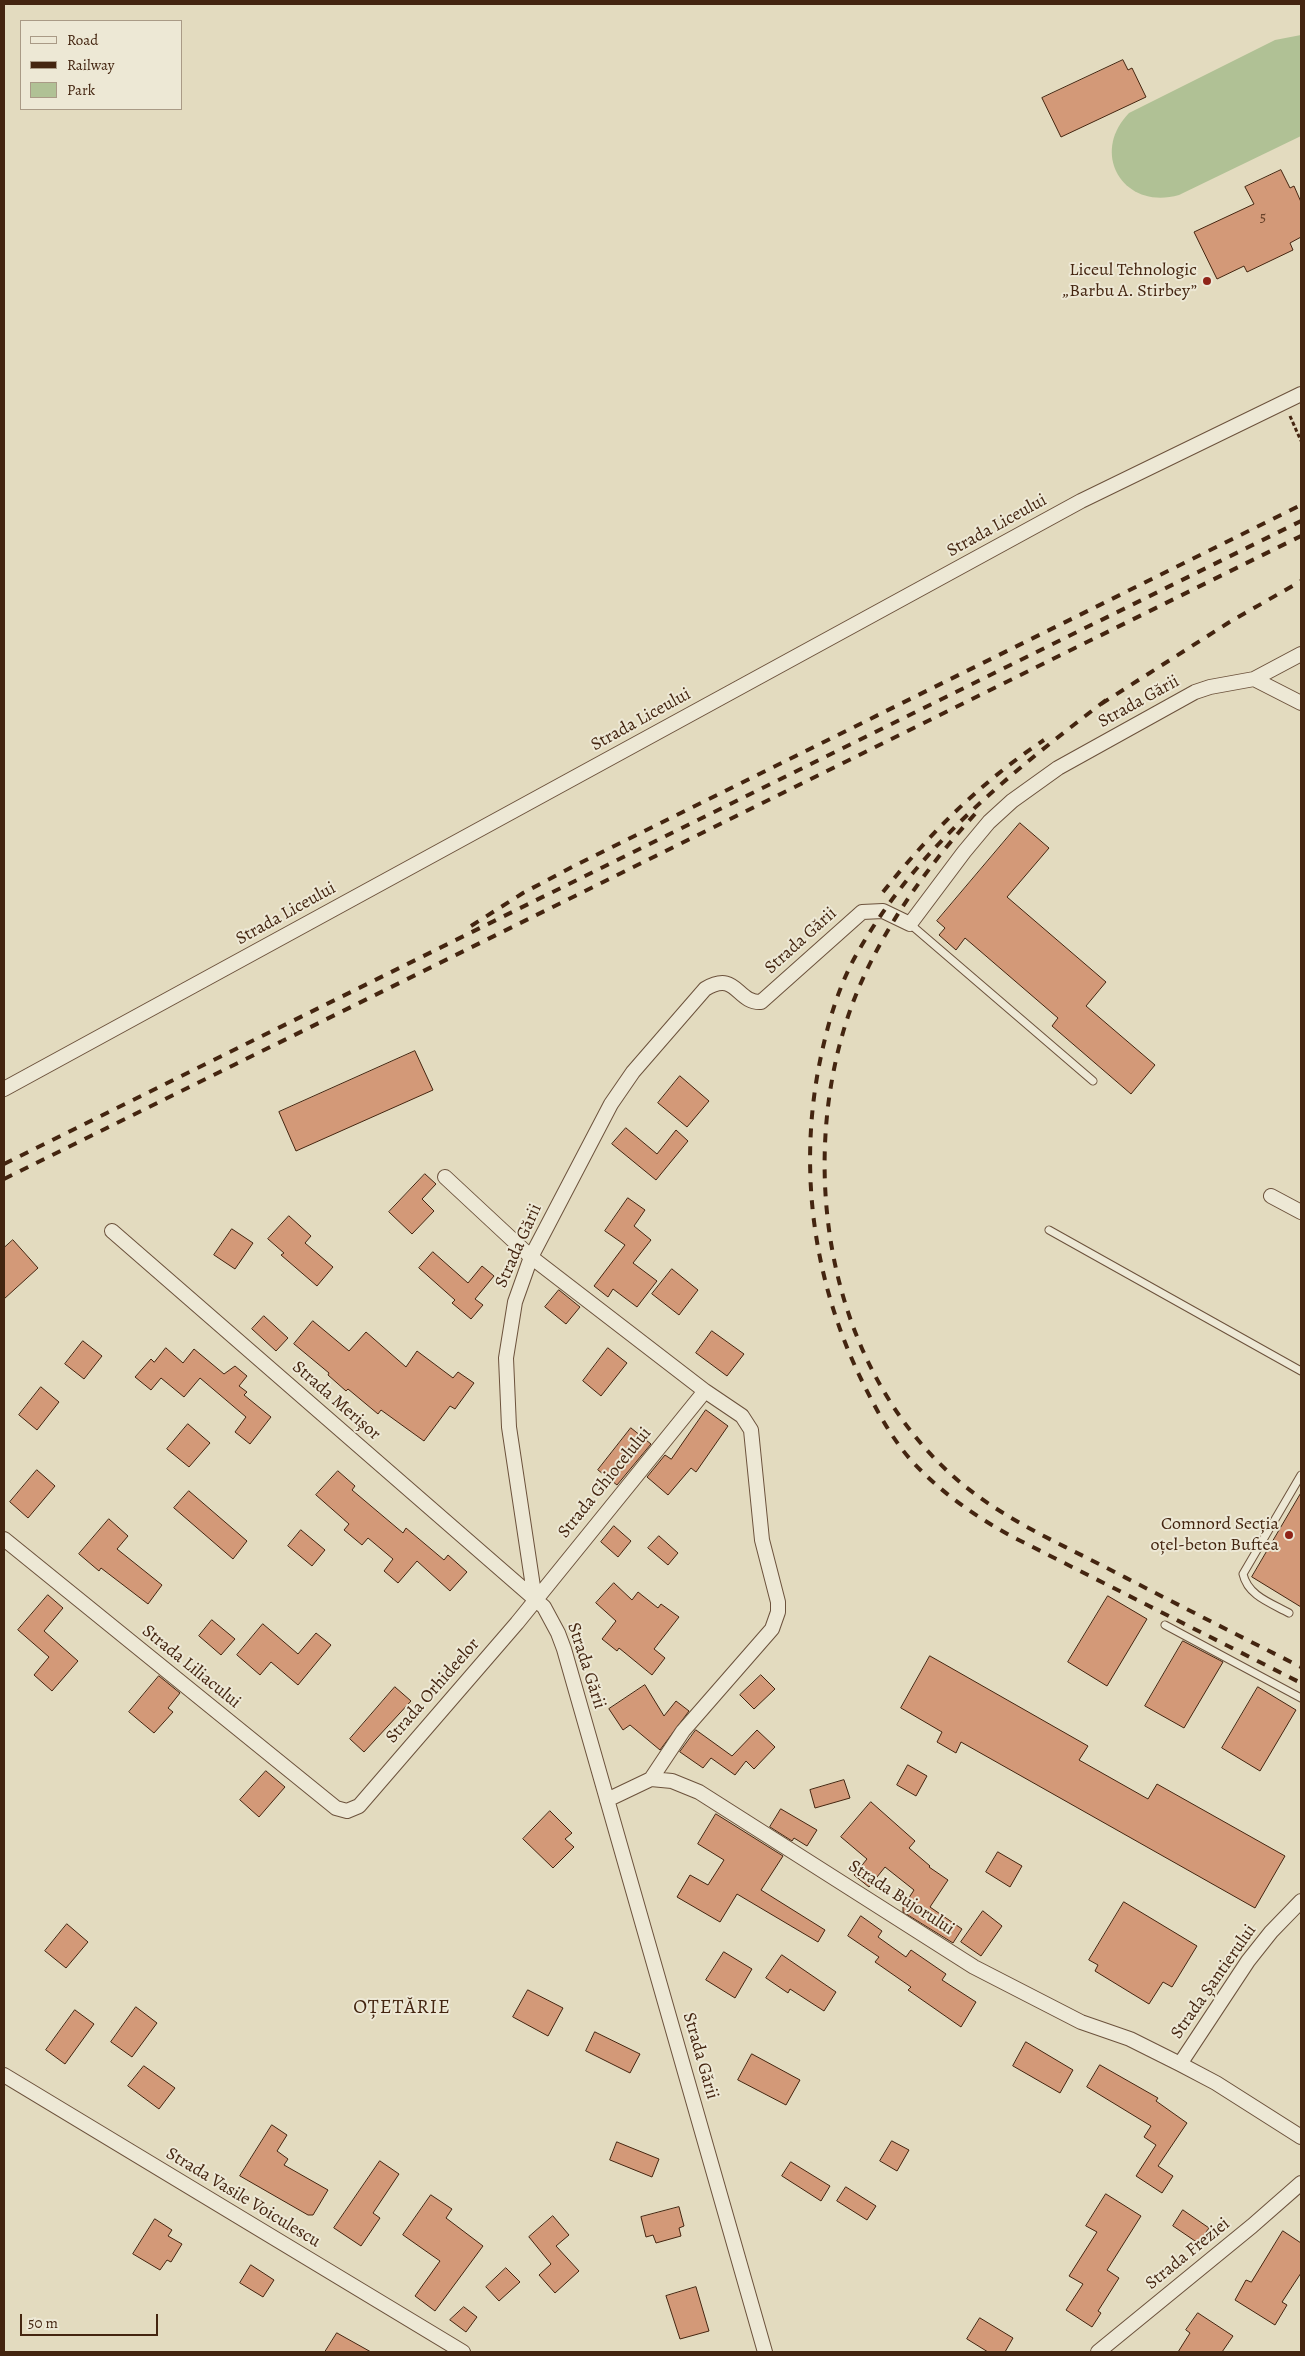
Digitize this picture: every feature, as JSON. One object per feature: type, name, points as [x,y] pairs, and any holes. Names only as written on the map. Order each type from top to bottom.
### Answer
[{"type":"street","name":"Strada Liceului","points":[[4,1089],[1081,501],[1301,394]]},
{"type":"street","name":"Strada Gării","points":[[765,2352],[561,1641],[544,1607],[535,1600],[509,1427],[506,1358],[509,1329],[515,1302],[531,1257],[611,1104],[633,1072],[705,989],[724,982],[735,986],[750,999],[761,1002],[862,912],[883,911],[910,924],[989,822],[1035,782],[1195,692],[1210,687],[1254,679],[1301,654]]},
{"type":"street","points":[[1254,679],[1301,703]]},
{"type":"street","points":[[445,1177],[531,1257],[705,1391],[742,1416],[752,1430],[762,1540],[778,1612],[772,1629],[683,1731],[650,1779],[607,1800]]},
{"type":"street","points":[[1271,1196],[1301,1212]]},
{"type":"street","name":"Strada Merișor","points":[[112,1231],[535,1600]]},
{"type":"street","name":"Strada Ghiocelului","points":[[535,1600],[705,1391]]},
{"type":"street","name":"Strada Liliacului","points":[[4,1539],[336,1808],[347,1812],[359,1806]]},
{"type":"street","name":"Strada Orhideelor","points":[[359,1806],[535,1600]]},
{"type":"street","name":"Strada Bujorului","points":[[650,1779],[672,1781],[699,1792],[974,1967],[1081,2022],[1130,2039],[1180,2064],[1216,2083],[1301,2137]]},
{"type":"street","name":"Strada Șantierului","points":[[1180,2064],[1248,1961],[1270,1932],[1301,1901]]},
{"type":"street","name":"Strada Vasile Voiculescu","points":[[4,2075],[463,2352]]},
{"type":"street","name":"Strada Freziei","points":[[1098,2352],[1252,2226],[1301,2183]]},
{"type":"lane","points":[[910,924],[1093,1081]]},
{"type":"lane","points":[[1049,1230],[1301,1371]]},
{"type":"lane","points":[[1289,1613],[1250,1591],[1245,1585],[1243,1574],[1301,1475]]},
{"type":"lane","points":[[1165,1625],[1301,1698]]},
{"type":"path","points":[[1297,432],[1301,441]]},
{"type":"green space","points":[[1301,35],[1301,136],[1179,195],[1159,198],[1142,195],[1128,187],[1118,175],[1113,161],[1112,145],[1117,129],[1129,113],[1275,40]]},
{"type":"building","points":[[1123,60],[1128,70],[1132,68],[1146,97],[1061,137],[1042,98]]},
{"type":"building","points":[[1281,170],[1290,188],[1294,186],[1301,202],[1301,237],[1290,243],[1293,250],[1247,272],[1244,266],[1217,279],[1194,232],[1254,204],[1245,187]]},
{"type":"building","points":[[1020,823],[1049,848],[1007,897],[1106,982],[1086,1006],[1155,1065],[1131,1094],[1052,1026],[1058,1018],[965,938],[956,950],[939,935],[945,928],[937,921]]},
{"type":"building","points":[[415,1051],[433,1090],[296,1151],[279,1112]]},
{"type":"building","points":[[680,1076],[709,1101],[687,1127],[658,1103]]},
{"type":"building","points":[[626,1128],[657,1154],[676,1130],[688,1141],[656,1180],[612,1144]]},
{"type":"building","points":[[425,1174],[436,1184],[422,1199],[434,1211],[412,1234],[389,1212]]},
{"type":"building","points":[[628,1198],[645,1210],[634,1226],[651,1240],[633,1263],[657,1281],[637,1307],[613,1289],[608,1297],[594,1286],[625,1245],[605,1231]]},
{"type":"building","points":[[289,1216],[311,1236],[305,1243],[333,1267],[317,1286],[281,1255],[284,1253],[268,1239]]},
{"type":"building","points":[[232,1229],[253,1243],[235,1269],[214,1255]]},
{"type":"building","points":[[13,1240],[38,1268],[4,1299],[4,1248]]},
{"type":"building","points":[[433,1252],[468,1283],[482,1266],[494,1276],[475,1299],[483,1305],[471,1319],[452,1303],[455,1300],[419,1268]]},
{"type":"building","points":[[672,1269],[698,1290],[679,1315],[652,1294]]},
{"type":"building","points":[[559,1290],[580,1307],[566,1324],[545,1307]]},
{"type":"building","points":[[264,1316],[288,1338],[276,1351],[252,1329]]},
{"type":"building","points":[[313,1321],[349,1351],[366,1332],[406,1367],[417,1351],[453,1378],[458,1372],[474,1383],[455,1409],[450,1406],[424,1441],[381,1410],[378,1414],[348,1389],[346,1391],[328,1375],[329,1373],[294,1344]]},
{"type":"building","points":[[712,1331],[744,1354],[727,1376],[696,1353]]},
{"type":"building","points":[[83,1341],[102,1356],[84,1379],[65,1364]]},
{"type":"building","points":[[166,1348],[183,1363],[194,1349],[224,1374],[235,1366],[247,1376],[239,1386],[247,1392],[244,1395],[271,1417],[250,1444],[235,1432],[246,1417],[200,1378],[184,1397],[161,1378],[151,1390],[135,1377],[151,1359],[154,1362]]},
{"type":"building","points":[[608,1348],[627,1363],[601,1396],[583,1381]]},
{"type":"building","points":[[41,1387],[59,1402],[37,1430],[19,1415]]},
{"type":"building","points":[[706,1410],[728,1426],[696,1472],[691,1468],[668,1495],[647,1477],[665,1455],[671,1459]]},
{"type":"building","points":[[188,1424],[210,1443],[189,1467],[167,1449]]},
{"type":"building","points":[[631,1428],[651,1444],[617,1485],[598,1470]]},
{"type":"building","points":[[37,1470],[55,1486],[28,1518],[10,1502]]},
{"type":"building","points":[[338,1471],[355,1486],[352,1490],[403,1533],[406,1528],[444,1560],[448,1555],[467,1572],[450,1591],[417,1561],[398,1583],[384,1571],[393,1559],[368,1538],[362,1545],[344,1530],[349,1524],[316,1495]]},
{"type":"building","points":[[189,1491],[247,1541],[233,1559],[174,1508]]},
{"type":"building","name":"Comnord Secția oțel-beton Buftea","points":[[1301,1493],[1301,1607],[1252,1577]]},
{"type":"building","points":[[109,1519],[128,1536],[117,1549],[162,1585],[148,1604],[101,1568],[99,1571],[79,1554]]},
{"type":"building","points":[[614,1526],[631,1541],[618,1557],[601,1542]]},
{"type":"building","points":[[301,1530],[325,1550],[312,1566],[288,1546]]},
{"type":"building","points":[[659,1536],[678,1553],[668,1565],[648,1548]]},
{"type":"building","points":[[614,1583],[632,1600],[638,1592],[658,1608],[661,1604],[679,1617],[654,1649],[665,1658],[652,1675],[619,1648],[617,1651],[602,1639],[616,1621],[596,1603]]},
{"type":"building","points":[[48,1595],[63,1608],[44,1631],[78,1661],[52,1691],[34,1675],[49,1657],[18,1630]]},
{"type":"building","points":[[1108,1596],[1147,1619],[1107,1686],[1068,1662]]},
{"type":"building","points":[[212,1620],[235,1639],[221,1655],[199,1636]]},
{"type":"building","points":[[263,1624],[298,1654],[316,1633],[331,1645],[298,1685],[271,1662],[260,1675],[237,1655]]},
{"type":"building","points":[[1183,1641],[1223,1662],[1184,1728],[1145,1706]]},
{"type":"building","points":[[930,1656],[1088,1746],[1079,1760],[1148,1799],[1157,1784],[1285,1856],[1255,1908],[961,1742],[956,1753],[937,1742],[942,1732],[901,1708]]},
{"type":"building","points":[[761,1675],[775,1689],[754,1709],[740,1695]]},
{"type":"building","points":[[159,1676],[180,1693],[168,1708],[173,1712],[154,1733],[129,1712]]},
{"type":"building","points":[[645,1685],[664,1716],[676,1701],[689,1711],[660,1750],[630,1725],[623,1730],[609,1709]]},
{"type":"building","points":[[395,1687],[411,1701],[364,1752],[350,1739]]},
{"type":"building","points":[[1258,1687],[1296,1710],[1260,1771],[1222,1748]]},
{"type":"building","points":[[696,1730],[732,1756],[757,1730],[775,1747],[754,1769],[746,1761],[735,1775],[711,1758],[703,1768],[680,1752]]},
{"type":"building","points":[[908,1765],[927,1776],[916,1796],[897,1785]]},
{"type":"building","points":[[266,1771],[285,1787],[259,1817],[240,1800]]},
{"type":"building","points":[[844,1780],[850,1798],[815,1808],[810,1790]]},
{"type":"building","points":[[871,1802],[915,1841],[909,1848],[929,1867],[948,1880],[930,1907],[962,1929],[953,1943],[903,1912],[903,1907],[914,1890],[885,1867],[869,1887],[854,1875],[867,1859],[841,1837]]},
{"type":"building","points":[[781,1809],[817,1830],[807,1846],[794,1838],[792,1841],[770,1827]]},
{"type":"building","points":[[550,1811],[572,1833],[565,1839],[574,1847],[553,1868],[523,1839]]},
{"type":"building","points":[[716,1814],[783,1856],[761,1890],[825,1930],[818,1942],[737,1894],[720,1922],[677,1897],[690,1875],[708,1885],[724,1860],[698,1844]]},
{"type":"building","points":[[998,1852],[1022,1866],[1010,1887],[986,1872]]},
{"type":"building","points":[[1124,1902],[1197,1946],[1172,1987],[1163,1982],[1149,2004],[1095,1971],[1098,1965],[1089,1960]]},
{"type":"building","points":[[983,1911],[1002,1926],[981,1956],[961,1942]]},
{"type":"building","points":[[861,1916],[882,1931],[878,1937],[906,1957],[911,1950],[946,1974],[942,1980],[976,2002],[961,2027],[908,1990],[911,1987],[875,1962],[879,1957],[848,1936]]},
{"type":"building","points":[[67,1924],[88,1942],[66,1968],[45,1951]]},
{"type":"building","points":[[724,1952],[752,1969],[735,1998],[706,1980]]},
{"type":"building","points":[[782,1955],[836,1992],[824,2011],[790,1989],[788,1993],[766,1978]]},
{"type":"building","points":[[528,1990],[563,2008],[548,2036],[513,2017]]},
{"type":"building","points":[[136,2007],[157,2023],[132,2057],[111,2042]]},
{"type":"building","points":[[75,2010],[94,2024],[65,2064],[46,2050]]},
{"type":"building","points":[[595,2032],[640,2054],[630,2073],[586,2051]]},
{"type":"building","points":[[1026,2042],[1073,2070],[1060,2093],[1013,2066]]},
{"type":"building","points":[[752,2054],[800,2080],[786,2105],[738,2080]]},
{"type":"building","points":[[1100,2065],[1158,2098],[1156,2101],[1187,2123],[1158,2166],[1173,2176],[1162,2193],[1136,2176],[1156,2145],[1144,2137],[1151,2126],[1087,2087]]},
{"type":"building","points":[[144,2066],[175,2088],[159,2109],[128,2086]]},
{"type":"building","points":[[272,2125],[287,2135],[277,2151],[288,2159],[284,2165],[328,2190],[313,2215],[308,2215],[240,2176]]},
{"type":"building","points":[[892,2141],[909,2150],[897,2171],[880,2161]]},
{"type":"building","points":[[617,2142],[659,2159],[652,2177],[610,2160]]},
{"type":"building","points":[[380,2161],[399,2174],[373,2213],[380,2218],[361,2246],[334,2228]]},
{"type":"building","points":[[791,2162],[830,2186],[821,2201],[782,2176]]},
{"type":"building","points":[[846,2187],[876,2206],[867,2220],[837,2201]]},
{"type":"building","points":[[1106,2194],[1141,2216],[1107,2270],[1119,2278],[1098,2311],[1101,2313],[1092,2327],[1066,2310],[1083,2284],[1069,2276],[1097,2232],[1086,2226]]},
{"type":"building","points":[[431,2195],[452,2209],[446,2218],[483,2246],[435,2311],[415,2296],[440,2261],[403,2235]]},
{"type":"building","points":[[679,2207],[684,2226],[679,2228],[681,2236],[656,2243],[653,2235],[646,2237],[641,2217]]},
{"type":"building","points":[[1183,2210],[1209,2228],[1198,2243],[1173,2226]]},
{"type":"building","points":[[553,2216],[569,2235],[556,2246],[579,2271],[555,2293],[539,2275],[551,2264],[529,2237]]},
{"type":"building","points":[[155,2219],[172,2230],[168,2236],[182,2244],[171,2262],[167,2260],[160,2270],[133,2254]]},
{"type":"building","points":[[1283,2231],[1301,2243],[1301,2273],[1282,2302],[1287,2305],[1275,2325],[1235,2300],[1246,2280],[1251,2282]]},
{"type":"building","points":[[251,2265],[274,2280],[263,2297],[240,2283]]},
{"type":"building","points":[[506,2268],[520,2282],[499,2301],[486,2287]]},
{"type":"building","points":[[696,2287],[709,2331],[680,2339],[666,2296]]},
{"type":"building","points":[[464,2307],[477,2317],[466,2332],[450,2320]]},
{"type":"building","points":[[1198,2313],[1233,2336],[1222,2352],[1178,2352],[1190,2333],[1186,2330]]},
{"type":"building","points":[[980,2318],[1013,2338],[1005,2352],[988,2352],[967,2339]]},
{"type":"building","points":[[337,2333],[371,2352],[325,2352]]},
{"type":"railway","points":[[471,926],[523,893],[574,866],[1301,505]]},
{"type":"railway","points":[[4,1164],[1301,521]]},
{"type":"railway","points":[[4,1179],[1301,536]]},
{"type":"railway","points":[[1101,704],[1228,623],[1301,581]]},
{"type":"railway","points":[[1106,700],[1002,783],[939,844],[910,876],[883,912],[852,962],[836,1001],[828,1028],[814,1098],[810,1140],[811,1182],[814,1224],[822,1266],[832,1306],[847,1346],[869,1395],[897,1442],[910,1459],[933,1482],[970,1511],[1011,1536],[1301,1683]]},
{"type":"railway","points":[[883,892],[919,849],[957,810],[999,773],[1044,740]]},
{"type":"railway","points":[[975,814],[921,880],[904,904],[875,953],[852,1005],[835,1067],[826,1131],[826,1197],[834,1262],[852,1324],[879,1383],[915,1437],[961,1483],[977,1496],[1011,1518],[1048,1538],[1301,1667]]},
{"type":"place","name":"Liceul Tehnologic „Barbu A. Stirbey”","points":[[1207,281]]},
{"type":"place","name":"Comnord Secția oțel-beton Buftea","points":[[1289,1535]]},
{"type":"district","name":"OȚETĂRIE","points":[[402,2008]]}]
